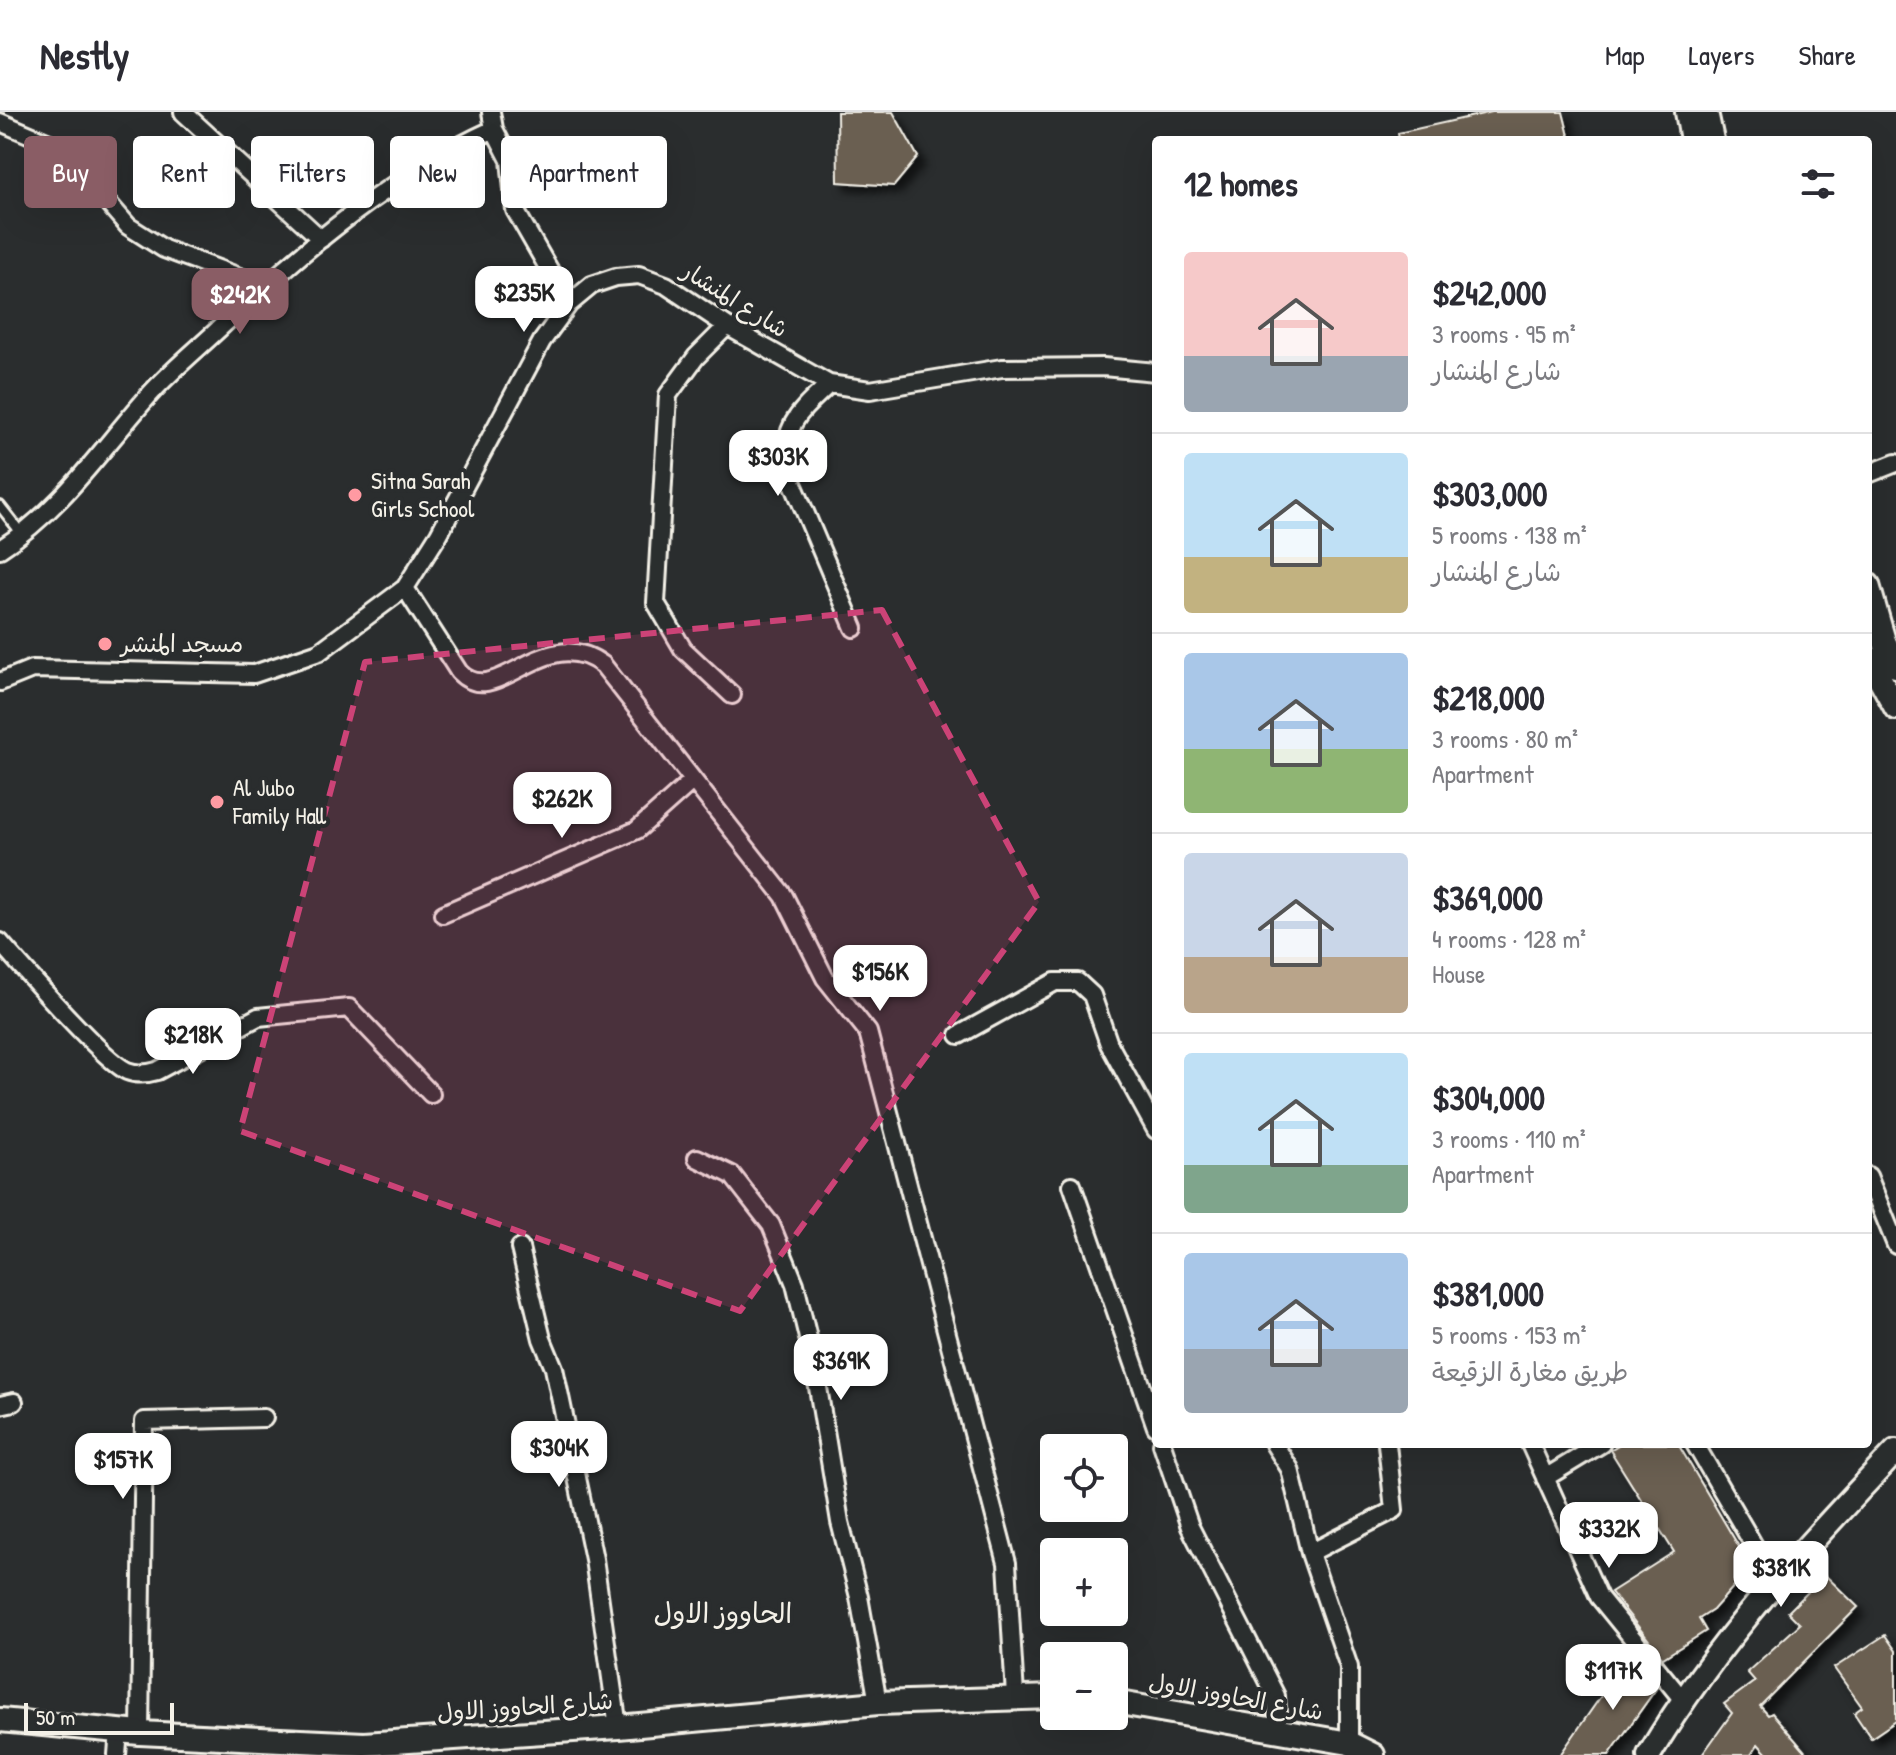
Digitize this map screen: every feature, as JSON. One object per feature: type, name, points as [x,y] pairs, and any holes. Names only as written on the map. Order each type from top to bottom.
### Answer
[{"type":"main road","points":[[1687,112],[1691,136]]},
{"type":"main road","points":[[1706,112],[1711,136]]},
{"type":"main road","points":[[1872,599],[1884,641],[1896,666]]},
{"type":"main road","points":[[1872,664],[1896,708]]},
{"type":"main road","points":[[1649,1755],[1682,1699],[1774,1580],[1896,1451]]},
{"type":"main road","name":"شارع الحاووز الاول","points":[[0,1720],[363,1749],[878,1703],[1040,1697]]},
{"type":"main road","name":"شارع الحاووز الاول","points":[[1128,1704],[1349,1743],[1373,1755]]},
{"type":"street","points":[[183,112],[321,239]]},
{"type":"street","points":[[0,549],[22,535],[82,476],[153,391],[264,286],[420,165],[492,120],[510,160],[515,210],[569,304]]},
{"type":"street","points":[[0,122],[73,153],[96,189],[128,226],[164,249],[264,286]]},
{"type":"street","name":"شارع المنشار","points":[[0,682],[32,669],[254,674],[319,652],[405,588],[439,534],[542,341],[569,304],[592,285],[639,275],[666,285],[727,326],[829,384],[870,390],[1002,368],[1103,367],[1152,372]]},
{"type":"street","points":[[727,326],[696,357],[668,395],[656,603],[683,649],[732,695]]},
{"type":"street","points":[[829,384],[792,420],[785,444],[786,467],[854,628]]},
{"type":"street","points":[[1872,472],[1896,463]]},
{"type":"street","points":[[405,588],[459,672],[470,681],[490,683],[560,651],[594,658],[606,669],[784,896],[825,978],[861,1020],[873,1044],[1007,1563],[1015,1696]]},
{"type":"street","points":[[443,914],[637,830],[692,781]]},
{"type":"street","points":[[0,942],[106,1054],[127,1071],[139,1074],[157,1071],[258,1017],[349,1008],[431,1094]]},
{"type":"street","points":[[959,1035],[1055,982],[1078,982],[1092,995],[1109,1044],[1152,1123]]},
{"type":"street","points":[[697,1158],[732,1175],[771,1225],[795,1284],[814,1363],[840,1522],[859,1597],[878,1703]]},
{"type":"street","points":[[1072,1185],[1152,1415]]},
{"type":"street","points":[[1872,1186],[1896,1245]]},
{"type":"street","points":[[520,1248],[542,1339],[554,1368],[594,1559],[618,1727]]},
{"type":"street","points":[[117,1755],[130,1731],[144,1421],[264,1418]]},
{"type":"street","points":[[1163,1448],[1190,1527],[1276,1696],[1278,1730]]},
{"type":"street","points":[[1277,1448],[1290,1469],[1310,1553],[1349,1667],[1349,1743]]},
{"type":"street","points":[[1310,1553],[1394,1510],[1387,1448]]},
{"type":"street","points":[[1532,1448],[1599,1597],[1682,1699]]},
{"type":"street","points":[[1545,1478],[1594,1448]]},
{"type":"street","points":[[1697,1448],[1774,1580]]},
{"type":"lane","points":[[0,506],[22,535]]},
{"type":"highlighted area","points":[[882,610],[1039,902],[740,1311],[240,1131],[365,662]]},
{"type":"building","points":[[837,112],[893,112],[918,157],[894,186],[838,182]]},
{"type":"building","points":[[1492,112],[1563,112],[1569,136],[1398,136],[1398,133]]},
{"type":"building","points":[[1680,1448],[1751,1567],[1713,1610],[1699,1619],[1706,1631],[1663,1658],[1611,1592],[1674,1552],[1610,1450]]},
{"type":"building","points":[[1825,1575],[1858,1607],[1760,1706],[1768,1715],[1772,1713],[1808,1755],[1768,1755],[1758,1744],[1751,1755],[1702,1755],[1732,1713],[1724,1704],[1755,1681],[1747,1672],[1800,1624],[1788,1612]]},
{"type":"building","points":[[1885,1635],[1896,1651],[1896,1721],[1871,1738],[1854,1713],[1862,1707],[1834,1668]]},
{"type":"building","points":[[1631,1653],[1658,1686],[1609,1755],[1560,1755]]},
{"type":"place","name":"Sitna Sarah Girls School","points":[[355,495]]},
{"type":"place","name":"مسجد المنشر","points":[[105,644]]},
{"type":"place","name":"Al Jubo Family Hall","points":[[217,802]]},
{"type":"district","name":"الحاووز الاول","points":[[723,1613]]}]
